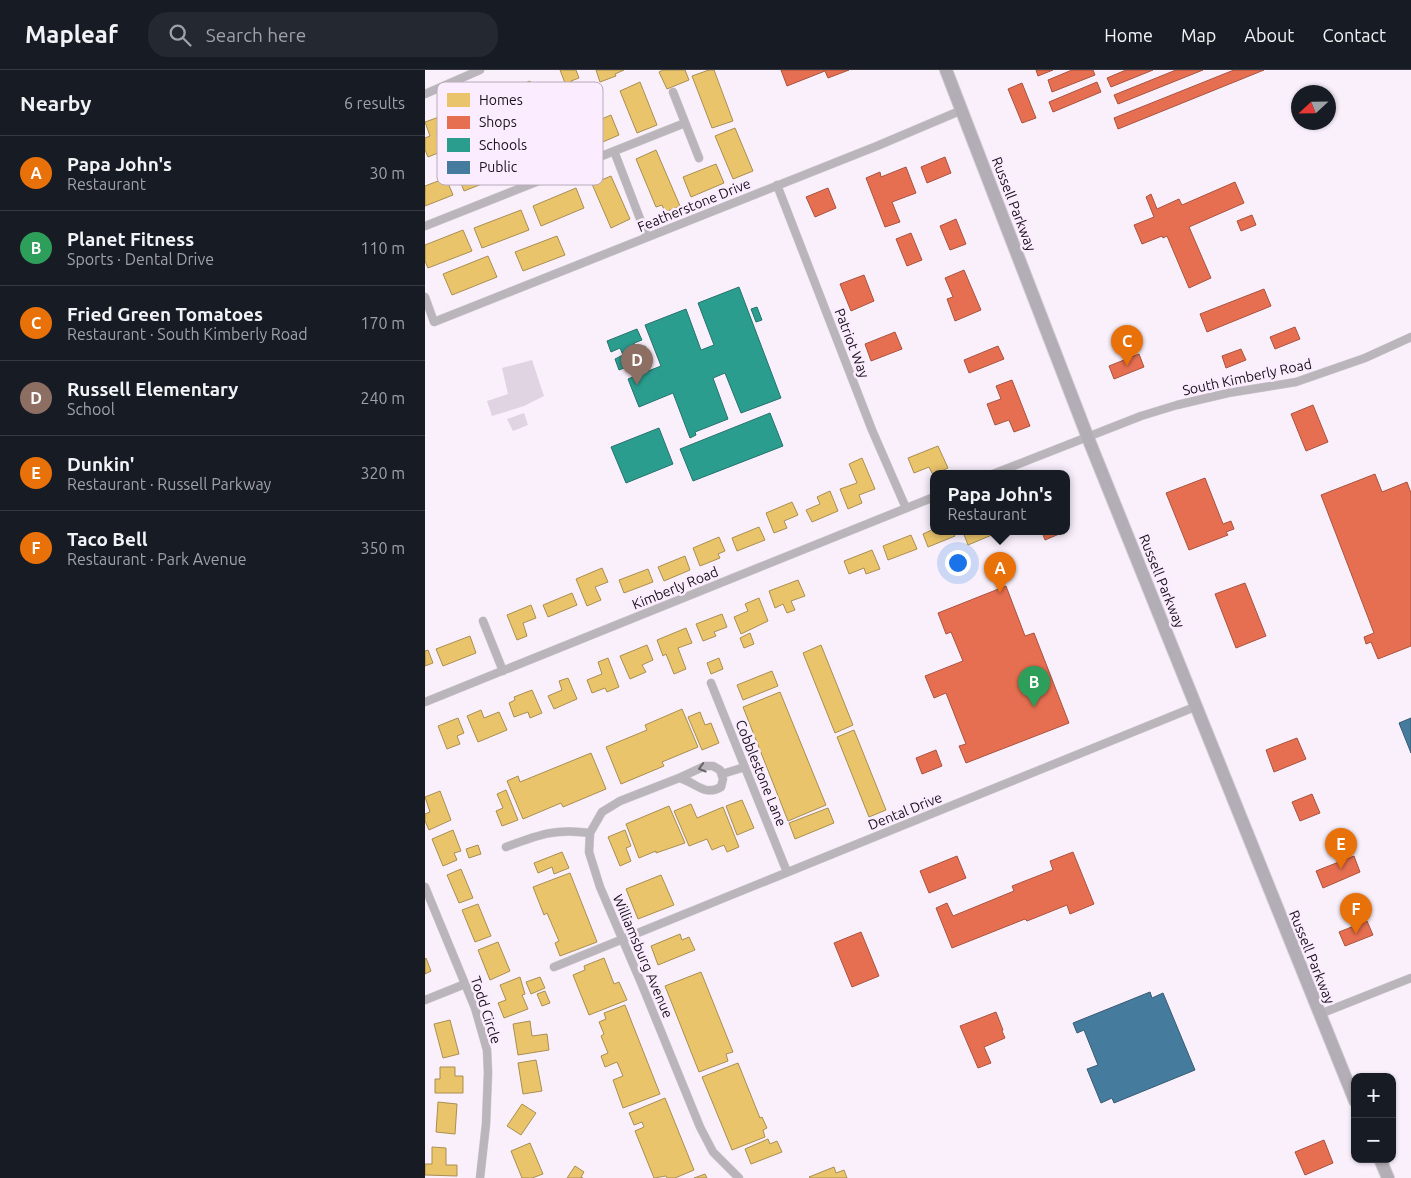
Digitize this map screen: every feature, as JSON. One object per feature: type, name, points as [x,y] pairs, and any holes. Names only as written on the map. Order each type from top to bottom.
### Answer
[{"type":"main road","name":"Russell Parkway","points":[[946,70],[1088,438],[1351,1091]]},
{"type":"main road","points":[[1382,1163],[1388,1178]]},
{"type":"street","points":[[452,82],[480,70]]},
{"type":"street","points":[[425,94],[437,89]]},
{"type":"street","points":[[673,92],[699,158]]},
{"type":"street","name":"Featherstone Drive","points":[[425,298],[434,322],[777,186],[962,110]]},
{"type":"street","points":[[603,155],[685,123]]},
{"type":"street","points":[[614,151],[647,237]]},
{"type":"street","points":[[425,226],[528,185]]},
{"type":"street","name":"Patriot Way","points":[[777,186],[872,430],[906,508]]},
{"type":"street","name":"South Kimberly Road","points":[[1088,438],[1141,416],[1177,405],[1228,393],[1296,382],[1365,358],[1411,337]]},
{"type":"street","points":[[1004,470],[1088,438]]},
{"type":"street","name":"Kimberly Road","points":[[425,702],[930,499]]},
{"type":"street","points":[[483,621],[503,671]]},
{"type":"street","name":"Cobblestone Lane","points":[[711,683],[787,872]]},
{"type":"street","name":"Dental Drive","points":[[554,967],[1197,706]]},
{"type":"street","points":[[506,847],[537,835],[559,830],[590,833],[602,812],[620,801],[705,766],[713,766],[720,770],[723,779],[721,786],[714,791],[705,791],[689,781],[679,778]]},
{"type":"street","points":[[722,774],[745,767]]},
{"type":"street","name":"Williamsburg Avenue","points":[[590,833],[589,852],[595,871],[700,1127],[713,1152],[739,1178]]},
{"type":"street","name":"Todd Circle","points":[[425,887],[480,1022],[487,1050],[486,1124],[480,1178]]},
{"type":"street","points":[[1319,1014],[1411,978]]},
{"type":"street","points":[[425,1000],[465,984]]},
{"type":"shaded area","points":[[532,360],[544,396],[524,406],[492,416],[487,401],[508,394],[502,368]]},
{"type":"shaded area","points":[[524,413],[528,425],[513,431],[507,419]]},
{"type":"building: Homes","points":[[560,70],[576,70],[579,78],[571,82],[565,82]]},
{"type":"building: Homes","points":[[596,70],[624,70],[615,74],[616,76],[600,82]]},
{"type":"building: Homes","points":[[663,70],[685,70],[689,80],[667,89],[659,72]]},
{"type":"building: Homes","points":[[714,70],[733,121],[712,128],[692,76]]},
{"type":"building: Homes","points":[[640,82],[657,125],[637,133],[620,91]]},
{"type":"building: Homes","points":[[611,115],[619,135],[603,142],[603,118]]},
{"type":"building: Homes","points":[[437,118],[437,153],[428,157],[425,150],[425,138],[430,136],[425,122]]},
{"type":"building: Homes","points":[[735,128],[753,171],[733,179],[715,136]]},
{"type":"building: Homes","points":[[656,150],[680,206],[665,212],[662,205],[656,207],[636,159]]},
{"type":"building: Homes","points":[[716,164],[724,183],[691,197],[683,177]]},
{"type":"building: Homes","points":[[611,176],[630,219],[611,228],[592,185],[603,185],[603,179]]},
{"type":"building: Homes","points":[[437,181],[437,185],[449,185],[453,195],[425,206],[425,186]]},
{"type":"building: Homes","points":[[462,185],[479,185],[464,191]]},
{"type":"building: Homes","points":[[576,188],[584,208],[541,226],[533,206]]},
{"type":"building: Homes","points":[[521,210],[529,230],[482,248],[474,228]]},
{"type":"building: Homes","points":[[463,230],[472,251],[428,268],[425,261],[425,245]]},
{"type":"building: Homes","points":[[557,236],[565,255],[523,271],[515,252]]},
{"type":"building: Homes","points":[[488,256],[497,277],[452,295],[443,274]]},
{"type":"building: Homes","points":[[938,446],[948,468],[944,470],[930,470],[929,467],[914,473],[908,458]]},
{"type":"building: Homes","points":[[862,458],[875,489],[859,495],[862,503],[848,509],[840,489],[857,483],[849,464]]},
{"type":"building: Homes","points":[[830,491],[838,511],[812,522],[806,510],[820,504],[817,497]]},
{"type":"building: Homes","points":[[792,502],[798,515],[784,521],[787,528],[774,533],[766,513]]},
{"type":"building: Homes","points":[[759,527],[765,540],[737,551],[732,538]]},
{"type":"building: Homes","points":[[930,531],[930,535],[955,536],[928,547],[923,534]]},
{"type":"building: Homes","points":[[911,535],[917,549],[888,560],[883,546]]},
{"type":"building: Homes","points":[[964,535],[992,535],[968,545]]},
{"type":"building: Homes","points":[[719,537],[725,551],[718,554],[720,558],[700,566],[693,548]]},
{"type":"building: Homes","points":[[872,550],[880,569],[866,574],[864,568],[849,574],[844,561]]},
{"type":"building: Homes","points":[[685,556],[690,570],[664,581],[658,567]]},
{"type":"building: Homes","points":[[602,568],[608,582],[595,587],[601,600],[587,606],[576,579]]},
{"type":"building: Homes","points":[[648,569],[653,582],[624,593],[619,580]]},
{"type":"building: Homes","points":[[798,580],[805,596],[791,601],[795,610],[787,613],[783,604],[775,608],[769,591]]},
{"type":"building: Homes","points":[[572,593],[577,605],[548,617],[543,605]]},
{"type":"building: Homes","points":[[759,598],[768,621],[741,634],[734,617],[748,611],[745,604]]},
{"type":"building: Homes","points":[[531,605],[536,618],[523,623],[527,636],[517,640],[507,615]]},
{"type":"building: Homes","points":[[722,614],[727,627],[714,632],[716,636],[703,641],[696,624]]},
{"type":"building: Homes","points":[[686,628],[692,643],[678,648],[686,669],[674,674],[666,654],[663,656],[657,640]]},
{"type":"building: Homes","points":[[750,633],[754,644],[744,648],[740,638]]},
{"type":"building: Homes","points":[[470,636],[476,653],[443,666],[436,649]]},
{"type":"building: Homes","points":[[647,645],[653,660],[642,665],[646,672],[630,679],[620,656]]},
{"type":"building: Homes","points":[[821,645],[853,725],[835,733],[803,653]]},
{"type":"building: Homes","points":[[428,650],[433,663],[425,666],[425,651]]},
{"type":"building: Homes","points":[[608,658],[619,687],[607,692],[605,688],[592,693],[587,680],[602,674],[598,662]]},
{"type":"building: Homes","points":[[719,658],[723,669],[711,674],[707,663]]},
{"type":"building: Homes","points":[[772,671],[778,686],[743,700],[737,685]]},
{"type":"building: Homes","points":[[568,678],[577,699],[554,709],[548,696],[562,690],[559,681]]},
{"type":"building: Homes","points":[[532,690],[542,713],[530,718],[528,712],[514,717],[509,703],[515,700],[514,697]]},
{"type":"building: Homes","points":[[780,692],[826,805],[788,821],[743,707]]},
{"type":"building: Homes","points":[[682,709],[698,747],[662,762],[664,766],[621,784],[606,747],[647,730],[645,725]]},
{"type":"building: Homes","points":[[481,710],[484,718],[499,712],[507,730],[478,742],[467,716]]},
{"type":"building: Homes","points":[[700,712],[705,725],[711,723],[719,743],[702,750],[688,717]]},
{"type":"building: Homes","points":[[458,718],[464,733],[457,736],[460,744],[447,749],[438,726]]},
{"type":"building: Homes","points":[[854,730],[886,810],[869,817],[837,737]]},
{"type":"building: Homes","points":[[591,753],[606,789],[563,807],[561,803],[523,819],[507,781],[518,776],[520,782]]},
{"type":"building: Homes","points":[[506,790],[518,820],[502,826],[496,811],[503,808],[497,794]]},
{"type":"building: Homes","points":[[440,791],[451,820],[429,830],[425,821],[425,814],[430,812],[425,797]]},
{"type":"building: Homes","points":[[742,800],[754,828],[737,835],[726,806]]},
{"type":"building: Homes","points":[[691,804],[697,818],[723,807],[739,847],[727,852],[724,845],[712,850],[707,839],[689,846],[674,811]]},
{"type":"building: Homes","points":[[669,806],[685,843],[639,858],[626,824]]},
{"type":"building: Homes","points":[[828,808],[834,823],[795,839],[789,823]]},
{"type":"building: Homes","points":[[453,830],[461,851],[454,853],[457,860],[443,866],[432,839]]},
{"type":"building: Homes","points":[[625,830],[631,846],[626,848],[631,861],[620,866],[608,837]]},
{"type":"building: Homes","points":[[478,845],[481,854],[469,858],[466,849]]},
{"type":"building: Homes","points":[[562,852],[569,868],[554,874],[552,867],[538,873],[534,863]]},
{"type":"building: Homes","points":[[461,869],[473,898],[459,903],[447,875]]},
{"type":"building: Homes","points":[[570,873],[597,942],[560,956],[555,943],[559,941],[547,913],[544,915],[533,887]]},
{"type":"building: Homes","points":[[661,875],[674,905],[638,919],[626,889]]},
{"type":"building: Homes","points":[[478,904],[491,936],[475,942],[462,910]]},
{"type":"building: Homes","points":[[680,934],[682,940],[689,937],[695,950],[658,965],[651,946]]},
{"type":"building: Homes","points":[[498,942],[510,971],[490,980],[478,950]]},
{"type":"building: Homes","points":[[604,958],[614,984],[619,982],[627,1000],[589,1015],[573,975],[585,970],[584,966]]},
{"type":"building: Homes","points":[[425,959],[431,971],[425,974]]},
{"type":"building: Homes","points":[[701,972],[733,1052],[726,1054],[728,1061],[699,1072],[665,986]]},
{"type":"building: Homes","points":[[520,977],[525,994],[522,995],[528,1009],[504,1018],[498,1003],[506,1000],[500,985]]},
{"type":"building: Homes","points":[[540,977],[545,988],[531,994],[526,982]]},
{"type":"building: Homes","points":[[545,991],[550,1003],[542,1006],[537,994]]},
{"type":"building: Homes","points":[[625,1005],[660,1094],[623,1108],[613,1080],[623,1076],[617,1062],[605,1067],[601,1056],[608,1053],[601,1036],[604,1034],[599,1022],[606,1019],[604,1013]]},
{"type":"building: Homes","points":[[450,1020],[459,1054],[443,1058],[434,1024]]},
{"type":"building: Homes","points":[[530,1021],[532,1036],[547,1034],[549,1050],[518,1055],[513,1024]]},
{"type":"building: Homes","points":[[536,1060],[542,1091],[523,1094],[518,1063]]},
{"type":"building: Homes","points":[[738,1063],[760,1118],[762,1117],[767,1128],[763,1130],[765,1137],[732,1150],[702,1077]]},
{"type":"building: Homes","points":[[440,1067],[455,1067],[455,1076],[463,1076],[463,1093],[435,1093],[435,1079],[440,1079]]},
{"type":"building: Homes","points":[[665,1098],[694,1170],[675,1178],[667,1178],[666,1176],[654,1178],[635,1131],[644,1127],[642,1122],[634,1125],[629,1113]]},
{"type":"building: Homes","points":[[438,1102],[457,1104],[455,1134],[436,1132]]},
{"type":"building: Homes","points":[[522,1104],[536,1113],[521,1135],[507,1126]]},
{"type":"building: Homes","points":[[768,1139],[770,1144],[777,1141],[782,1152],[751,1164],[745,1149]]},
{"type":"building: Homes","points":[[530,1143],[543,1174],[532,1178],[522,1178],[511,1151]]},
{"type":"building: Homes","points":[[432,1147],[446,1148],[446,1165],[457,1165],[457,1176],[425,1175],[425,1164],[432,1164]]},
{"type":"building: Homes","points":[[575,1166],[584,1172],[581,1177],[583,1178],[567,1178]]},
{"type":"building: Homes","points":[[834,1167],[836,1173],[844,1170],[847,1178],[809,1177]]},
{"type":"building: Homes","points":[[705,1174],[707,1178],[694,1178]]},
{"type":"building: Shops","points":[[781,70],[849,70],[828,78],[825,71],[787,86]]},
{"type":"building: Shops","points":[[1036,70],[1053,70],[1038,76]]},
{"type":"building: Shops","points":[[1072,70],[1093,70],[1095,75],[1052,92],[1048,80]]},
{"type":"building: Shops","points":[[1126,70],[1153,70],[1111,87],[1107,78]]},
{"type":"building: Shops","points":[[1176,70],[1203,70],[1118,104],[1114,95]]},
{"type":"building: Shops","points":[[1234,70],[1264,70],[1118,129],[1114,118]]},
{"type":"building: Shops","points":[[1097,82],[1101,92],[1053,112],[1049,102]]},
{"type":"building: Shops","points":[[1022,83],[1036,118],[1022,123],[1008,89]]},
{"type":"building: Shops","points":[[945,157],[951,173],[927,183],[921,167]]},
{"type":"building: Shops","points":[[906,167],[916,193],[892,202],[900,222],[885,227],[866,178],[880,172],[881,177]]},
{"type":"building: Shops","points":[[1235,182],[1244,203],[1189,227],[1211,278],[1189,288],[1167,236],[1163,238],[1162,236],[1142,244],[1134,225],[1154,217],[1146,197],[1151,194],[1157,209],[1179,199],[1182,205]]},
{"type":"building: Shops","points":[[828,188],[836,208],[815,217],[806,197]]},
{"type":"building: Shops","points":[[1252,215],[1256,225],[1241,231],[1237,221]]},
{"type":"building: Shops","points":[[956,219],[966,244],[950,250],[940,226]]},
{"type":"building: Shops","points":[[911,233],[922,260],[907,266],[896,239]]},
{"type":"building: Shops","points":[[964,270],[981,310],[955,321],[947,299],[953,297],[945,278]]},
{"type":"building: Shops","points":[[864,275],[874,301],[851,311],[840,284]]},
{"type":"building: Shops","points":[[1264,289],[1271,306],[1207,332],[1200,314]]},
{"type":"building: Shops","points":[[1295,327],[1300,339],[1275,349],[1270,337]]},
{"type":"building: Shops","points":[[895,332],[902,349],[871,361],[865,344]]},
{"type":"building: Shops","points":[[998,346],[1004,359],[969,373],[964,360]]},
{"type":"building: Shops","points":[[1241,349],[1246,360],[1226,368],[1222,356]]},
{"type":"building: Shops","points":[[1139,354],[1144,367],[1114,379],[1109,366]]},
{"type":"building: Shops","points":[[1012,380],[1030,426],[1014,432],[1009,420],[995,425],[987,404],[1001,399],[996,386]]},
{"type":"building: Shops","points":[[1313,405],[1328,442],[1306,451],[1291,414]]},
{"type":"building: Shops","points":[[1375,474],[1382,492],[1407,482],[1411,493],[1411,646],[1378,659],[1371,642],[1366,644],[1364,637],[1374,633],[1321,495]]},
{"type":"building: Shops","points":[[1205,478],[1223,524],[1231,521],[1234,529],[1226,532],[1228,535],[1189,550],[1166,493]]},
{"type":"building: Shops","points":[[1043,535],[1057,535],[1045,540]]},
{"type":"building: Shops","points":[[1245,583],[1266,636],[1236,648],[1215,594]]},
{"type":"building: Shops","points":[[1006,586],[1025,636],[1034,633],[1069,723],[966,763],[959,746],[966,744],[946,693],[934,698],[925,676],[963,661],[951,632],[946,634],[938,613]]},
{"type":"building: Shops","points":[[1297,738],[1306,759],[1274,772],[1266,750]]},
{"type":"building: Shops","points":[[936,750],[942,766],[922,774],[916,758]]},
{"type":"building: Shops","points":[[1312,794],[1320,813],[1300,821],[1292,802]]},
{"type":"building: Shops","points":[[1073,852],[1094,904],[1070,914],[1067,905],[1027,921],[1025,919],[952,948],[936,908],[947,903],[953,916],[1014,891],[1012,886],[1053,870],[1050,861]]},
{"type":"building: Shops","points":[[957,856],[966,878],[929,893],[920,871]]},
{"type":"building: Shops","points":[[1354,856],[1360,872],[1323,888],[1316,871]]},
{"type":"building: Shops","points":[[1367,921],[1373,935],[1345,946],[1339,932]]},
{"type":"building: Shops","points":[[861,932],[879,976],[852,987],[834,943]]},
{"type":"building: Shops","points":[[996,1012],[1005,1038],[984,1047],[991,1063],[978,1068],[960,1026]]},
{"type":"building: Shops","points":[[1324,1140],[1333,1163],[1305,1175],[1295,1152]]},
{"type":"building: Schools","points":[[739,287],[781,398],[741,413],[725,373],[713,378],[728,419],[695,432],[696,435],[690,438],[673,393],[639,407],[628,379],[661,366],[645,325],[686,309],[701,350],[714,345],[698,303]]},
{"type":"building: Schools","points":[[757,307],[762,320],[756,322],[751,309]]},
{"type":"building: Schools","points":[[637,329],[642,340],[634,343],[636,350],[645,346],[649,358],[619,370],[615,359],[623,355],[620,348],[611,352],[607,341]]},
{"type":"building: Schools","points":[[770,413],[783,446],[693,481],[680,449]]},
{"type":"building: Schools","points":[[659,428],[673,464],[626,483],[611,447]]},
{"type":"building: Public","points":[[1411,718],[1411,753],[1399,723]]},
{"type":"building: Public","points":[[1150,992],[1152,998],[1163,993],[1195,1070],[1114,1103],[1112,1098],[1101,1103],[1087,1069],[1098,1065],[1084,1030],[1077,1033],[1073,1023]]},
{"type":"place","name":"Fried Green Tomatoes","points":[[1127,366]]},
{"type":"place","name":"Russell Elementary","points":[[637,385]]},
{"type":"place","name":"Papa John's","points":[[1000,593]]},
{"type":"place","name":"Planet Fitness","points":[[1034,707]]},
{"type":"place","name":"Dunkin'","points":[[1341,869]]},
{"type":"place","name":"Taco Bell","points":[[1356,934]]}]
